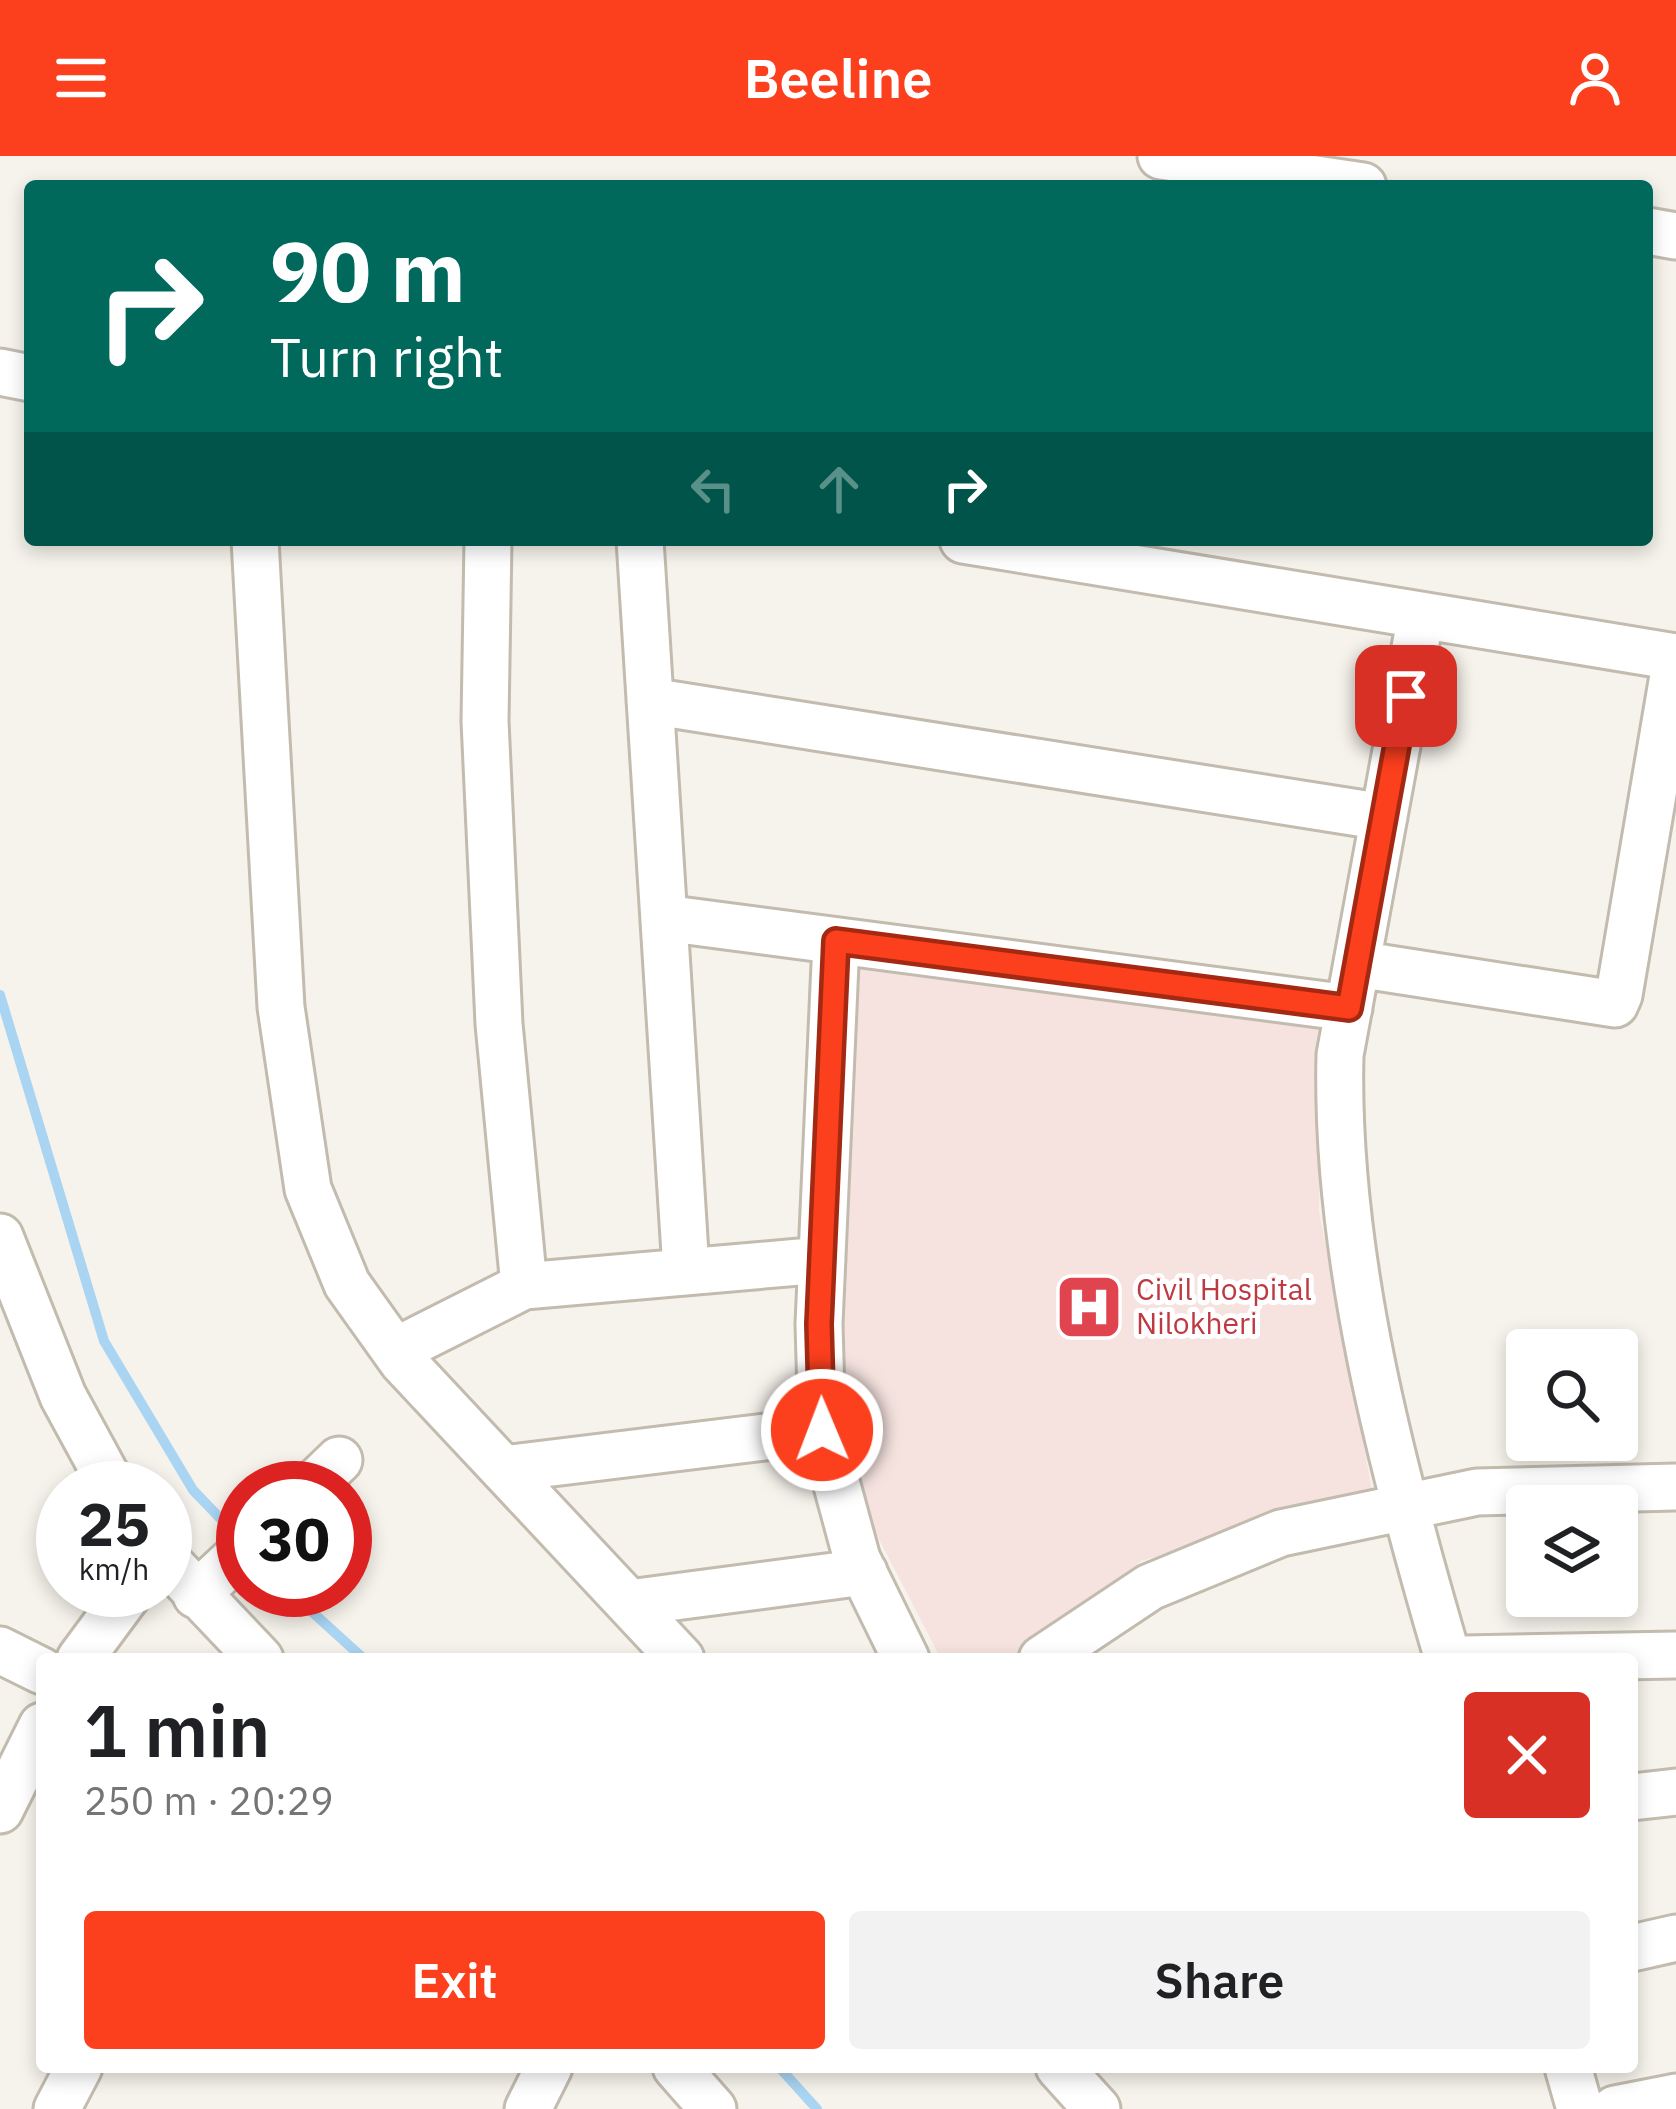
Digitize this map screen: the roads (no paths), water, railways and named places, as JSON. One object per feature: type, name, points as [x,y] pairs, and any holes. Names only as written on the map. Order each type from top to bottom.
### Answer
[{"type":"street","points":[[1161,156],[1323,180]]},
{"type":"street","points":[[255,546],[281,1006],[308,1189],[347,1284],[395,1351],[675,1653]]},
{"type":"street","points":[[488,546],[485,721],[499,1024],[524,1286]]},
{"type":"street","points":[[640,546],[686,1270]]},
{"type":"street","points":[[1000,546],[1676,658],[1615,1004],[1357,964]]},
{"type":"street","points":[[1421,615],[1340,1055],[1339,1094],[1348,1228],[1404,1508],[1446,1653]]},
{"type":"street","points":[[650,701],[1384,817]]},
{"type":"street","points":[[664,918],[1349,1008]]},
{"type":"street","points":[[836,941],[819,1324],[822,1430],[864,1572],[903,1653]]},
{"type":"street","points":[[0,1237],[63,1396],[98,1461]]},
{"type":"street","points":[[395,1351],[524,1286],[822,1260]]},
{"type":"street","points":[[502,1468],[822,1430]]},
{"type":"street","points":[[1051,1653],[1150,1587],[1281,1533],[1477,1492],[1676,1487]]},
{"type":"street","points":[[629,1603],[864,1572]]},
{"type":"street","points":[[84,1653],[111,1617]]},
{"type":"street","points":[[240,1617],[257,1653]]},
{"type":"street","points":[[0,1650],[36,1668]]},
{"type":"street","points":[[1638,1655],[1676,1654]]},
{"type":"street","points":[[0,1810],[36,1738]]},
{"type":"street","points":[[1638,1796],[1676,1792]]},
{"type":"street","points":[[1638,1947],[1676,1938]]},
{"type":"street","points":[[57,2109],[76,2073]]},
{"type":"street","points":[[528,2109],[546,2073]]},
{"type":"street","points":[[681,2073],[713,2109]]},
{"type":"street","points":[[1064,2073],[1097,2109]]},
{"type":"street","points":[[1570,2073],[1580,2109]]},
{"type":"street","points":[[1615,2109],[1676,2097]]},
{"type":"waterway","points":[[0,995],[104,1341],[193,1490],[216,1514]]},
{"type":"waterway","points":[[318,1617],[357,1653]]},
{"type":"waterway","points":[[784,2073],[817,2109]]},
{"type":"place","name":"Civil Hospital Nilokheri","points":[[1089,1307]]}]
